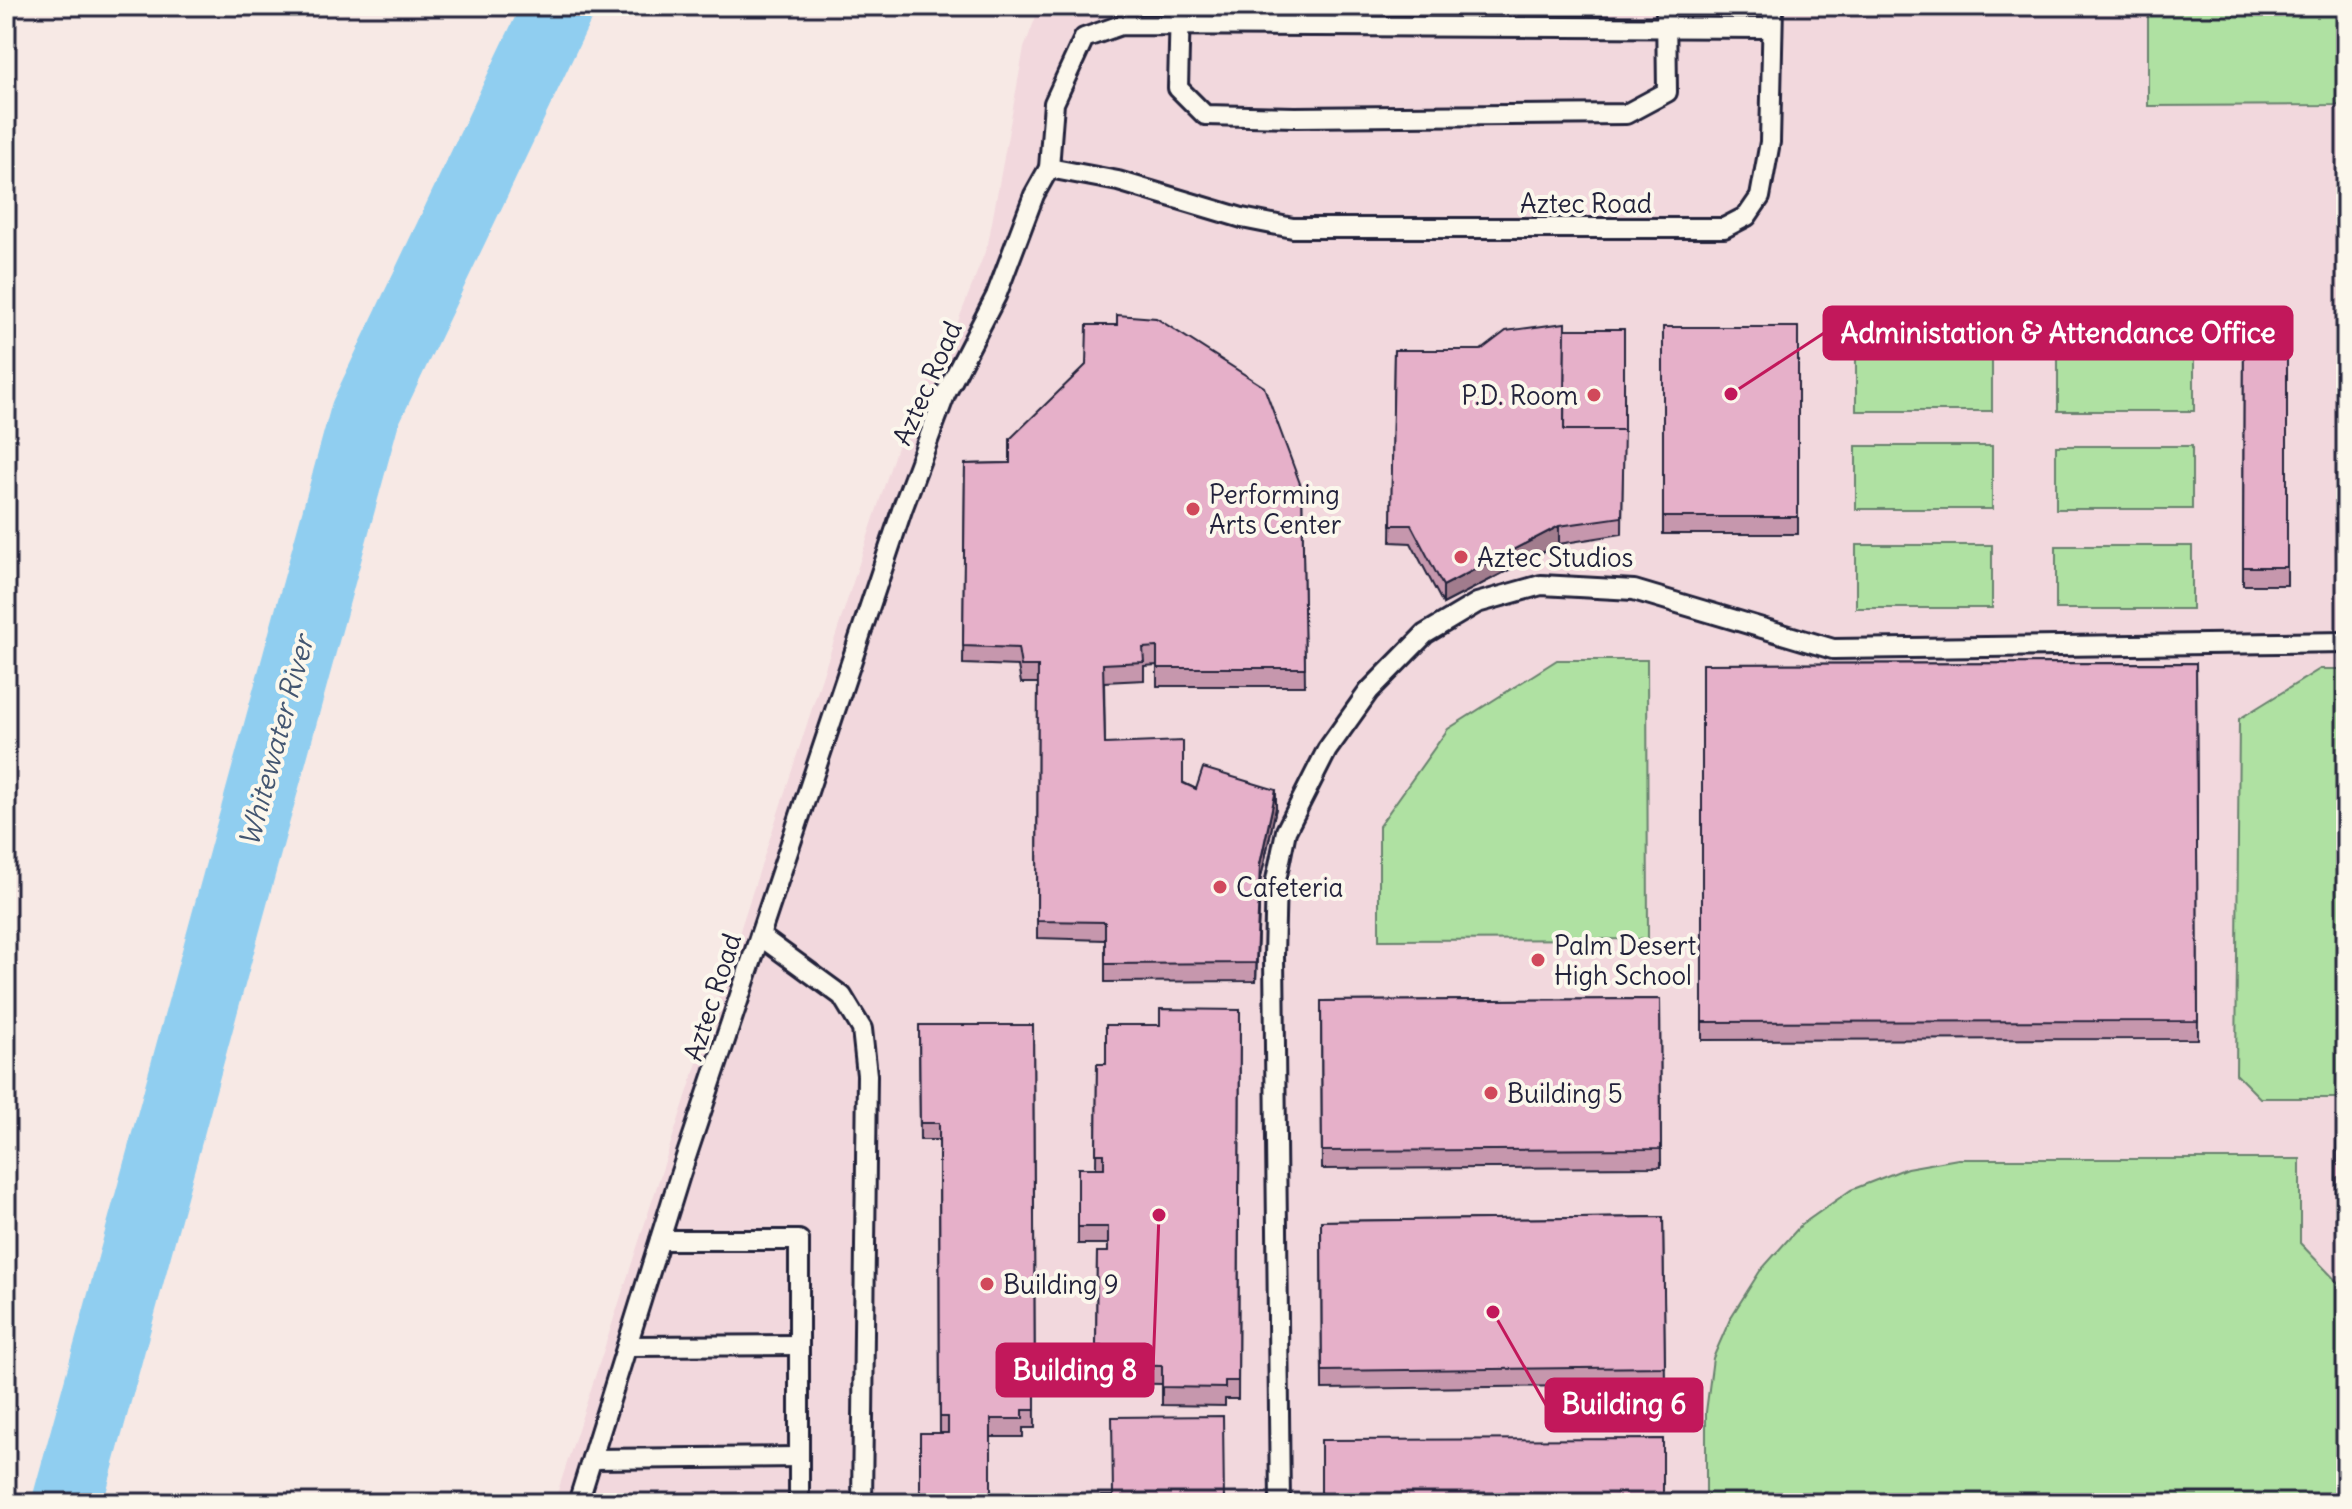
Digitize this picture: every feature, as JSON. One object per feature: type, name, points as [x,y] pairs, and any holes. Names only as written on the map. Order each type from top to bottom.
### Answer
[{"type":"lane","points":[[1180,6],[1178,88],[1205,115],[1295,117],[1626,114],[1667,92],[1666,6]]},
{"type":"lane","name":"Aztec Road","points":[[578,1503],[660,1240],[903,507],[945,395],[996,296],[1034,195],[1049,168],[1118,181],[1242,218],[1293,228],[1724,228],[1747,216],[1760,197],[1770,142],[1773,6]]},
{"type":"lane","points":[[1049,168],[1054,103],[1084,38],[1121,25],[1772,28]]},
{"type":"lane","points":[[1280,1503],[1274,956],[1276,880],[1286,831],[1327,750],[1369,691],[1425,634],[1477,603],[1541,585],[1634,590],[1833,649],[2346,642]]},
{"type":"lane","points":[[760,936],[842,996],[862,1029],[867,1075],[862,1503]]},
{"type":"lane","points":[[660,1240],[799,1240],[799,1503]]},
{"type":"lane","points":[[627,1346],[799,1345]]},
{"type":"lane","points":[[592,1459],[799,1457]]},
{"type":"shaded area","name":"Palm Desert High School","points":[[1040,6],[2346,6],[2346,1503],[554,1503],[907,416],[945,355],[988,244],[1024,48]]},
{"type":"green space","points":[[2148,6],[2346,6],[2346,105],[2148,106]]},
{"type":"green space","points":[[1856,347],[1992,347],[1992,411],[1856,411]]},
{"type":"green space","points":[[2058,347],[2194,347],[2194,411],[2058,411]]},
{"type":"green space","points":[[1856,446],[1992,446],[1992,509],[1856,509]]},
{"type":"green space","points":[[2056,446],[2192,446],[2192,509],[2056,509]]},
{"type":"green space","points":[[1856,545],[1992,545],[1992,608],[1856,608]]},
{"type":"green space","points":[[2056,546],[2192,546],[2192,609],[2056,609]]},
{"type":"green space","points":[[1557,660],[1647,660],[1648,939],[1379,940],[1379,826],[1448,729]]},
{"type":"green space","points":[[2320,669],[2346,669],[2346,1098],[2260,1098],[2236,1074],[2239,719]]},
{"type":"green space","points":[[1958,1159],[2300,1159],[2300,1243],[2346,1291],[2346,1503],[1706,1503],[1706,1412],[1713,1358],[1731,1317],[1760,1271],[1801,1225],[1851,1190],[1907,1168]]},
{"type":"building","points":[[1117,315],[1156,318],[1264,387],[1302,489],[1305,668],[1157,668],[1157,647],[1143,648],[1144,662],[1103,664],[1105,744],[1183,741],[1183,783],[1196,789],[1203,768],[1276,790],[1260,864],[1256,963],[1105,964],[1105,922],[1037,921],[1038,666],[1021,666],[1018,648],[963,646],[965,464],[1010,463],[1010,439],[1086,365],[1087,325],[1117,325]]},
{"type":"building","points":[[1565,323],[1564,430],[1624,430],[1622,517],[1559,526],[1443,586],[1411,525],[1391,525],[1394,350],[1481,350],[1506,331]]},
{"type":"building","points":[[1663,327],[1798,327],[1798,517],[1663,517]]},
{"type":"building","name":"P.D. Room","points":[[1565,329],[1624,329],[1624,430],[1564,430]]},
{"type":"building","points":[[2244,332],[2287,333],[2287,567],[2243,567]]},
{"type":"building","points":[[2196,663],[2198,1021],[1702,1022],[1702,664]]},
{"type":"building","name":"Building 5","points":[[1660,999],[1661,1149],[1322,1151],[1321,1001]]},
{"type":"building","points":[[1160,1009],[1240,1010],[1238,1381],[1225,1381],[1225,1388],[1162,1387],[1162,1366],[1105,1365],[1105,1346],[1096,1346],[1097,1252],[1108,1252],[1108,1227],[1078,1227],[1078,1168],[1104,1168],[1104,1154],[1096,1154],[1097,1064],[1106,1064],[1106,1025],[1160,1025]]},
{"type":"building","name":"Building 9","points":[[919,1025],[1033,1025],[1035,1410],[1023,1410],[1023,1419],[991,1419],[991,1496],[1113,1496],[1112,1417],[1223,1416],[1224,1503],[920,1503],[920,1433],[948,1433],[948,1417],[940,1417],[939,1123],[920,1123]]},
{"type":"building","points":[[2337,1138],[2346,1138],[2346,1206],[2336,1206]]},
{"type":"building","points":[[1663,1217],[1665,1367],[1322,1371],[1321,1221]]},
{"type":"building","points":[[1663,1439],[1663,1503],[1321,1503],[1321,1440]]},
{"type":"waterway","name":"Whitewater River","points":[[67,1503],[365,414],[559,6]]},
{"type":"place","name":"Administation & Attendance Office","points":[[1731,394]]},
{"type":"place","name":"P.D. Room","points":[[1594,395]]},
{"type":"place","name":"Performing Arts Center","points":[[1193,509]]},
{"type":"place","name":"Aztec Studios","points":[[1461,557]]},
{"type":"place","name":"Cafeteria","points":[[1220,887]]},
{"type":"place","name":"Palm Desert High School","points":[[1538,960]]},
{"type":"place","name":"Building 5","points":[[1491,1093]]},
{"type":"place","name":"Building 8","points":[[1159,1215]]},
{"type":"place","name":"Building 9","points":[[987,1284]]},
{"type":"place","name":"Building 6","points":[[1493,1312]]}]
